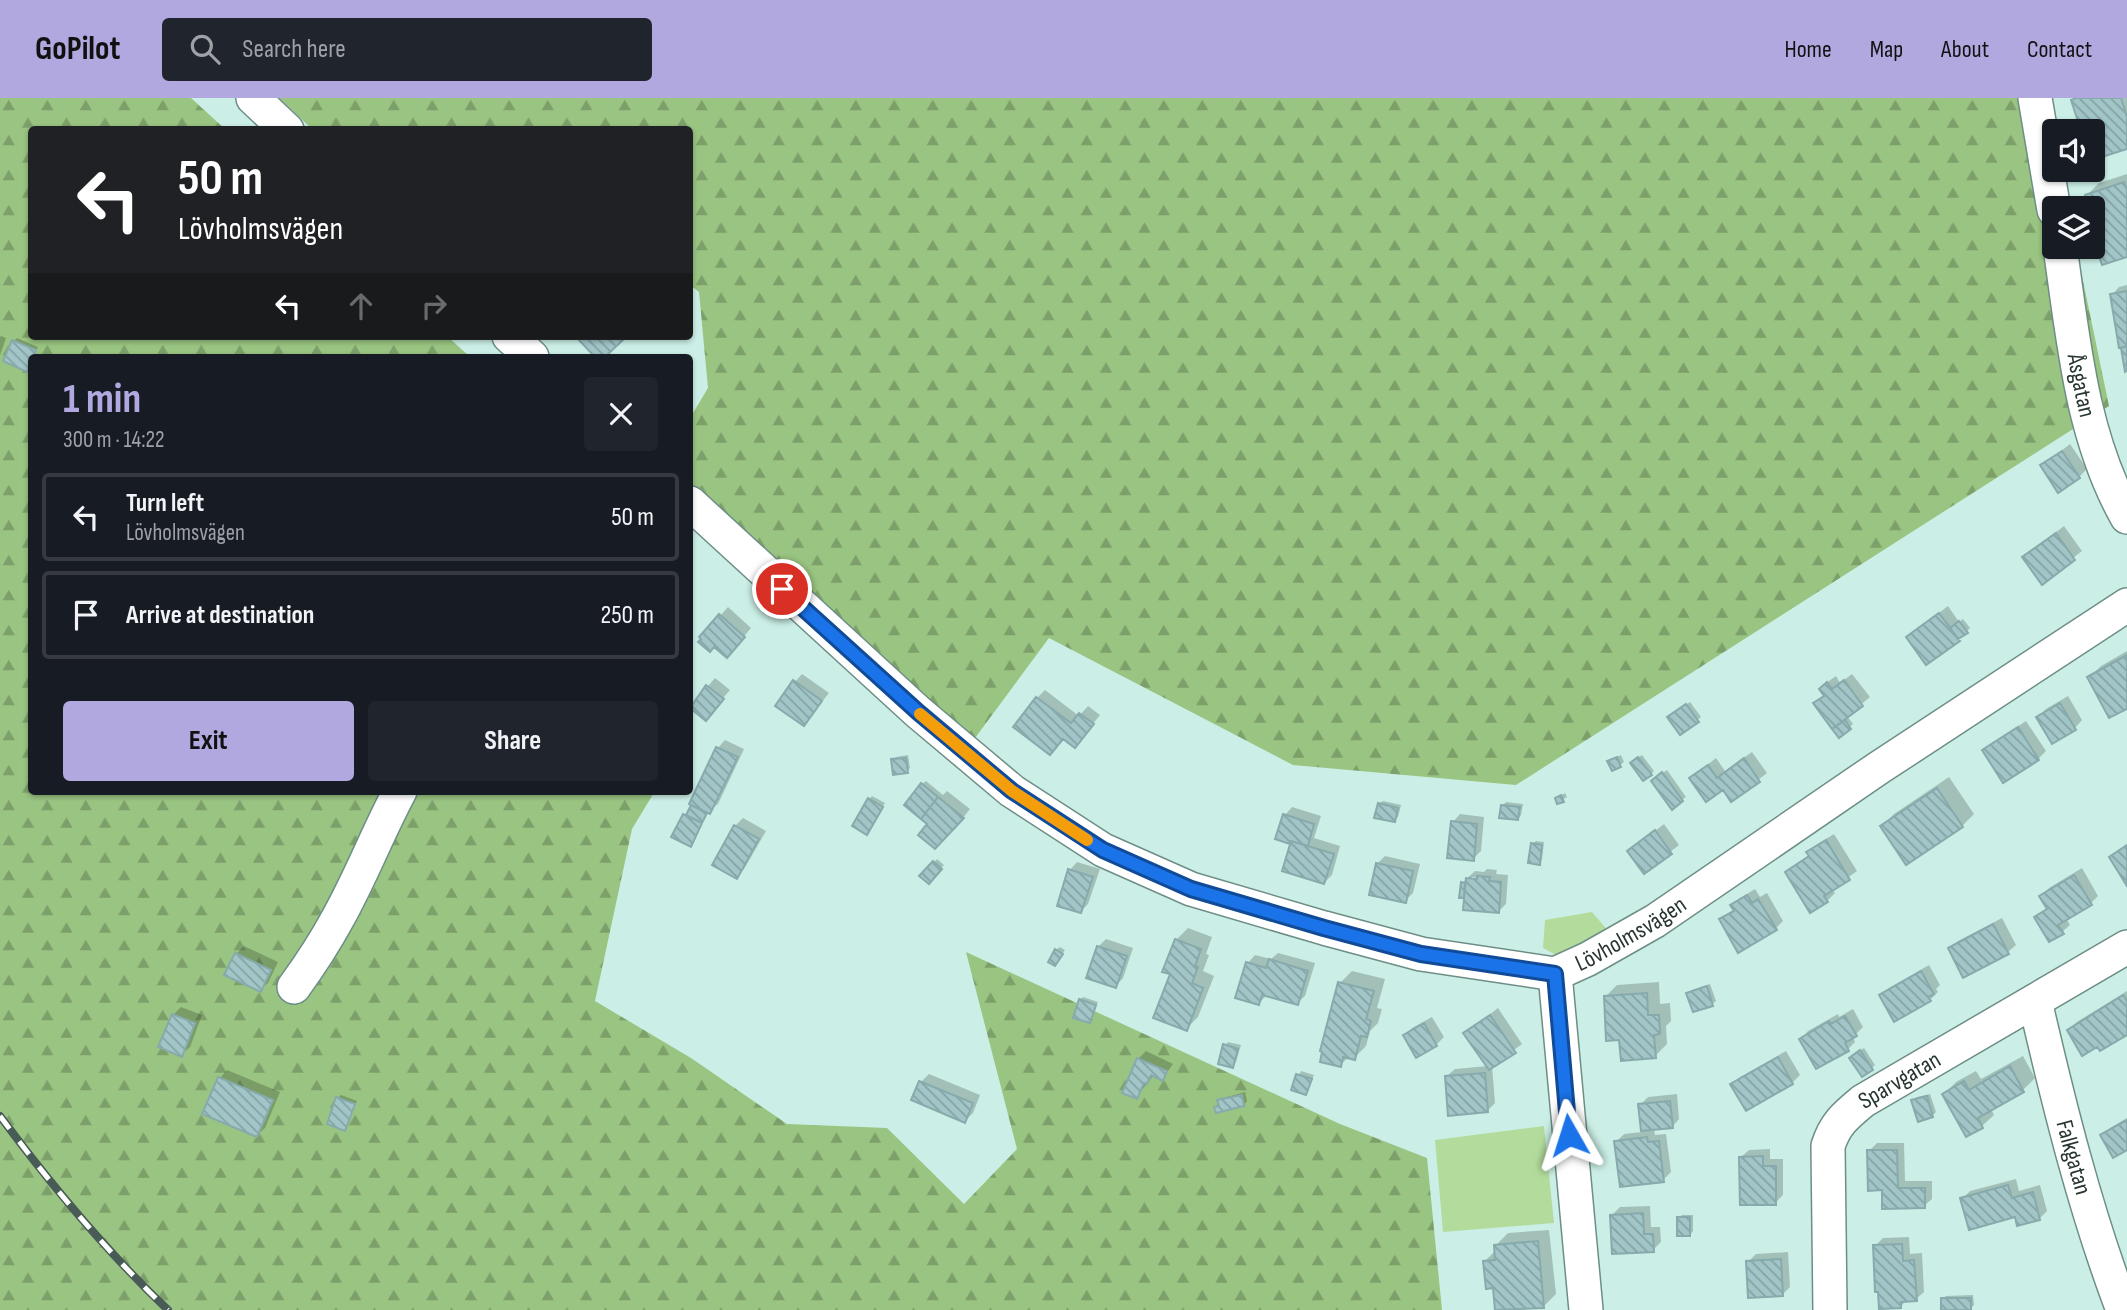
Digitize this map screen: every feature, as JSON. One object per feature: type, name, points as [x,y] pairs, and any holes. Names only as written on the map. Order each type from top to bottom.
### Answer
[{"type":"street","points":[[253,98],[283,126]]},
{"type":"street","points":[[2035,98],[2052,196]]},
{"type":"street","name":"Åsgatan","points":[[2062,259],[2074,352],[2095,440],[2106,472],[2127,517]]},
{"type":"street","points":[[513,340],[529,354]]},
{"type":"street","name":"Lövholmsvägen","points":[[693,506],[898,694],[1012,791],[1103,850],[1191,889],[1324,928],[1421,954],[1555,974],[1656,921],[1880,766],[2127,605]]},
{"type":"street","points":[[293,987],[339,917],[398,795]]},
{"type":"street","name":"Sparvgatan","points":[[1830,1310],[1828,1146],[1833,1130],[1863,1101],[1970,1036],[2127,947]]},
{"type":"street","points":[[1555,974],[1586,1310]]},
{"type":"street","name":"Falkgatan","points":[[2035,1001],[2062,1118],[2109,1273],[2123,1310]]},
{"type":"green space","points":[[0,98],[191,98],[222,126],[28,126],[28,340],[451,340],[467,354],[28,354],[28,795],[653,795],[632,829],[595,1001],[691,1058],[787,1124],[887,1128],[964,1204],[1017,1149],[966,952],[1340,1124],[1427,1158],[1442,1310],[0,1310]]},
{"type":"green space","points":[[279,98],[2045,98],[2047,119],[2042,119],[2042,182],[2052,182],[2053,196],[2042,196],[2042,259],[2078,259],[2109,406],[1516,785],[1293,765],[1049,638],[958,761],[693,515],[693,413],[708,388],[699,292],[693,287],[693,126],[309,126]]},
{"type":"green space","points":[[1592,912],[1610,933],[1558,956],[1543,948],[1545,920]]},
{"type":"green space","points":[[1544,1126],[1554,1223],[1443,1232],[1435,1140]]},
{"type":"building","points":[[2121,98],[2127,117],[2127,149],[2105,156],[2105,119],[2077,119],[2071,100]]},
{"type":"building","points":[[2124,182],[2127,190],[2127,257],[2102,265],[2100,259],[2105,259],[2105,196],[2085,195]]},
{"type":"building","points":[[2127,291],[2127,346],[2119,348],[2110,294]]},
{"type":"building","points":[[12,340],[36,350],[34,354],[28,354],[27,372],[3,361]]},
{"type":"building","points":[[579,340],[623,340],[608,354],[592,354]]},
{"type":"building","points":[[2127,346],[2127,371],[2125,372],[2121,348]]},
{"type":"building","points":[[2062,451],[2080,478],[2058,493],[2040,465]]},
{"type":"building","points":[[2056,533],[2075,560],[2042,585],[2022,557]]},
{"type":"building","points":[[1939,613],[1960,641],[1926,665],[1906,637]]},
{"type":"building","points":[[719,614],[745,637],[727,658],[714,647],[710,652],[698,642],[701,639],[699,637]]},
{"type":"building","points":[[1959,621],[1968,633],[1958,639],[1950,628]]},
{"type":"building","points":[[2127,655],[2127,709],[2109,718],[2087,677]]},
{"type":"building","points":[[793,680],[822,701],[804,726],[775,706]]},
{"type":"building","points":[[1844,680],[1863,706],[1832,729],[1813,703],[1824,696],[1819,689],[1827,682],[1832,689]]},
{"type":"building","points":[[706,685],[724,699],[706,721],[693,710],[693,704]]},
{"type":"building","points":[[1036,697],[1071,723],[1079,713],[1094,724],[1075,748],[1063,739],[1050,755],[1013,727]]},
{"type":"building","points":[[2060,703],[2076,730],[2052,744],[2036,717]]},
{"type":"building","points":[[1686,704],[1699,722],[1680,735],[1667,717]]},
{"type":"building","points":[[1845,720],[1851,729],[1839,738],[1832,729]]},
{"type":"building","points":[[2018,727],[2039,760],[2003,783],[1982,750]]},
{"type":"building","points":[[716,747],[738,757],[710,814],[689,804]]},
{"type":"building","points":[[1617,757],[1621,767],[1612,771],[1607,761]]},
{"type":"building","points":[[1638,757],[1652,775],[1643,781],[1630,763]]},
{"type":"building","points":[[906,758],[908,773],[893,775],[891,759]]},
{"type":"building","points":[[1744,758],[1760,782],[1731,802],[1723,790],[1706,802],[1689,778],[1708,765],[1717,778]]},
{"type":"building","points":[[1662,772],[1683,801],[1672,810],[1651,781]]},
{"type":"building","points":[[921,783],[938,797],[921,819],[904,805]]},
{"type":"building","points":[[1937,788],[1963,827],[1906,865],[1880,826]]},
{"type":"building","points":[[1561,795],[1564,802],[1557,804],[1555,798]]},
{"type":"building","points":[[938,797],[964,818],[935,849],[918,835],[927,824],[921,819]]},
{"type":"building","points":[[868,798],[883,807],[867,835],[852,826]]},
{"type":"building","points":[[1378,803],[1398,808],[1395,822],[1374,818]]},
{"type":"building","points":[[691,805],[707,813],[702,823],[686,815]]},
{"type":"building","points":[[1501,805],[1520,807],[1518,820],[1499,818]]},
{"type":"building","points":[[683,814],[702,823],[691,847],[671,837]]},
{"type":"building","points":[[1283,814],[1314,824],[1308,846],[1275,839]]},
{"type":"building","points":[[1451,821],[1477,824],[1474,861],[1447,858]]},
{"type":"building","points":[[734,825],[759,839],[737,879],[712,865]]},
{"type":"building","points":[[1655,830],[1672,854],[1644,874],[1627,851]]},
{"type":"building","points":[[1826,840],[1850,880],[1824,896],[1828,902],[1810,913],[1785,872],[1809,856],[1806,852]]},
{"type":"building","points":[[1291,841],[1334,854],[1324,884],[1282,871]]},
{"type":"building","points":[[1531,843],[1542,845],[1540,865],[1528,863]]},
{"type":"building","points":[[2127,845],[2127,886],[2109,857]]},
{"type":"building","points":[[933,861],[942,869],[929,884],[919,876]]},
{"type":"building","points":[[1376,863],[1413,871],[1406,903],[1369,895]]},
{"type":"building","points":[[1068,869],[1093,877],[1081,913],[1057,906]]},
{"type":"building","points":[[2074,875],[2092,905],[2058,925],[2064,934],[2049,942],[2034,917],[2047,909],[2039,896]]},
{"type":"building","points":[[1477,876],[1490,877],[1489,881],[1501,882],[1499,913],[1463,910],[1466,878],[1477,879]]},
{"type":"building","points":[[1461,882],[1465,883],[1464,898],[1459,898]]},
{"type":"building","points":[[1747,895],[1752,903],[1758,899],[1777,930],[1738,953],[1719,919],[1734,911],[1730,905]]},
{"type":"building","points":[[1993,924],[2009,954],[1963,978],[1948,948]]},
{"type":"building","points":[[1175,939],[1201,949],[1192,983],[1203,988],[1187,1031],[1153,1018],[1170,974],[1162,972]]},
{"type":"building","points":[[1097,946],[1127,956],[1116,988],[1086,978]]},
{"type":"building","points":[[1055,949],[1063,954],[1055,966],[1048,962]]},
{"type":"building","points":[[235,953],[271,970],[261,992],[224,975]]},
{"type":"building","points":[[1269,959],[1308,971],[1298,1005],[1262,995],[1259,1005],[1235,998],[1246,962],[1266,968]]},
{"type":"building","points":[[1921,971],[1934,994],[1928,997],[1931,1001],[1894,1022],[1879,995]]},
{"type":"building","points":[[1338,982],[1374,991],[1366,1019],[1371,1021],[1367,1037],[1361,1036],[1355,1060],[1343,1057],[1341,1067],[1320,1062],[1320,1051]]},
{"type":"building","points":[[1707,986],[1713,1006],[1693,1012],[1686,993]]},
{"type":"building","points":[[1647,993],[1648,1015],[1659,1015],[1660,1034],[1654,1035],[1656,1058],[1621,1061],[1619,1040],[1606,1041],[1604,996]]},
{"type":"building","points":[[2123,995],[2127,1001],[2127,1035],[2100,1051],[2097,1047],[2082,1056],[2067,1030]]},
{"type":"building","points":[[1079,999],[1096,1005],[1090,1023],[1073,1018]]},
{"type":"building","points":[[172,1014],[195,1023],[182,1057],[158,1047]]},
{"type":"building","points":[[1490,1015],[1516,1053],[1489,1070],[1463,1033]]},
{"type":"building","points":[[1845,1016],[1857,1036],[1845,1043],[1849,1051],[1816,1069],[1799,1039],[1829,1021],[1831,1024]]},
{"type":"building","points":[[1424,1023],[1437,1046],[1416,1058],[1403,1035]]},
{"type":"building","points":[[1223,1044],[1238,1049],[1233,1068],[1218,1064]]},
{"type":"building","points":[[1860,1050],[1873,1070],[1862,1077],[1849,1058]]},
{"type":"building","points":[[1778,1057],[1793,1084],[1746,1111],[1730,1084]]},
{"type":"building","points":[[1137,1058],[1167,1071],[1163,1081],[1151,1075],[1137,1099],[1122,1093]]},
{"type":"building","points":[[2010,1066],[2024,1092],[1978,1118],[1983,1128],[1966,1137],[1942,1094],[1964,1081],[1969,1090]]},
{"type":"building","points":[[1485,1073],[1488,1112],[1448,1116],[1445,1076]]},
{"type":"building","points":[[1296,1074],[1312,1079],[1306,1095],[1291,1090]]},
{"type":"building","points":[[218,1077],[273,1100],[257,1137],[202,1114]]},
{"type":"building","points":[[919,1081],[973,1103],[965,1123],[911,1100]]},
{"type":"building","points":[[1242,1095],[1244,1106],[1216,1113],[1214,1107],[1219,1106],[1217,1100]]},
{"type":"building","points":[[1927,1096],[1933,1117],[1918,1122],[1911,1100]]},
{"type":"building","points":[[336,1097],[355,1104],[345,1131],[327,1124]]},
{"type":"building","points":[[1670,1101],[1673,1128],[1641,1131],[1638,1104]]},
{"type":"building","points":[[2127,1120],[2127,1150],[2113,1158],[2100,1135]]},
{"type":"building","points":[[1647,1137],[1648,1142],[1659,1141],[1664,1182],[1620,1187],[1614,1141]]},
{"type":"building","points":[[1867,1150],[1897,1150],[1898,1188],[1925,1188],[1925,1208],[1882,1209],[1882,1190],[1868,1191]]},
{"type":"building","points":[[1763,1156],[1763,1166],[1776,1166],[1776,1205],[1740,1205],[1739,1157]]},
{"type":"building","points":[[2008,1185],[2012,1198],[2033,1192],[2040,1220],[2017,1226],[2015,1217],[1969,1230],[1960,1198]]},
{"type":"building","points":[[1643,1213],[1644,1234],[1653,1234],[1654,1252],[1612,1254],[1610,1215]]},
{"type":"building","points":[[1677,1217],[1690,1217],[1690,1236],[1677,1236]]},
{"type":"building","points":[[1538,1241],[1544,1308],[1495,1310],[1493,1288],[1486,1289],[1483,1261],[1495,1260],[1494,1245]]},
{"type":"building","points":[[1902,1244],[1903,1261],[1914,1260],[1917,1301],[1901,1302],[1901,1308],[1879,1309],[1878,1292],[1875,1292],[1873,1245]]},
{"type":"building","points":[[1781,1259],[1783,1296],[1748,1298],[1746,1261]]},
{"type":"building","points":[[1941,1298],[1971,1298],[1971,1310],[1941,1310]]},
{"type":"railway","points":[[0,1116],[80,1217],[168,1310]]},
{"type":"slow traffic","points":[[920,714],[1012,791],[1087,840]]},
{"type":"route","points":[[782,589],[918,712],[1012,791],[1103,850],[1191,889],[1324,928],[1421,954],[1555,974],[1569,1135]]}]
